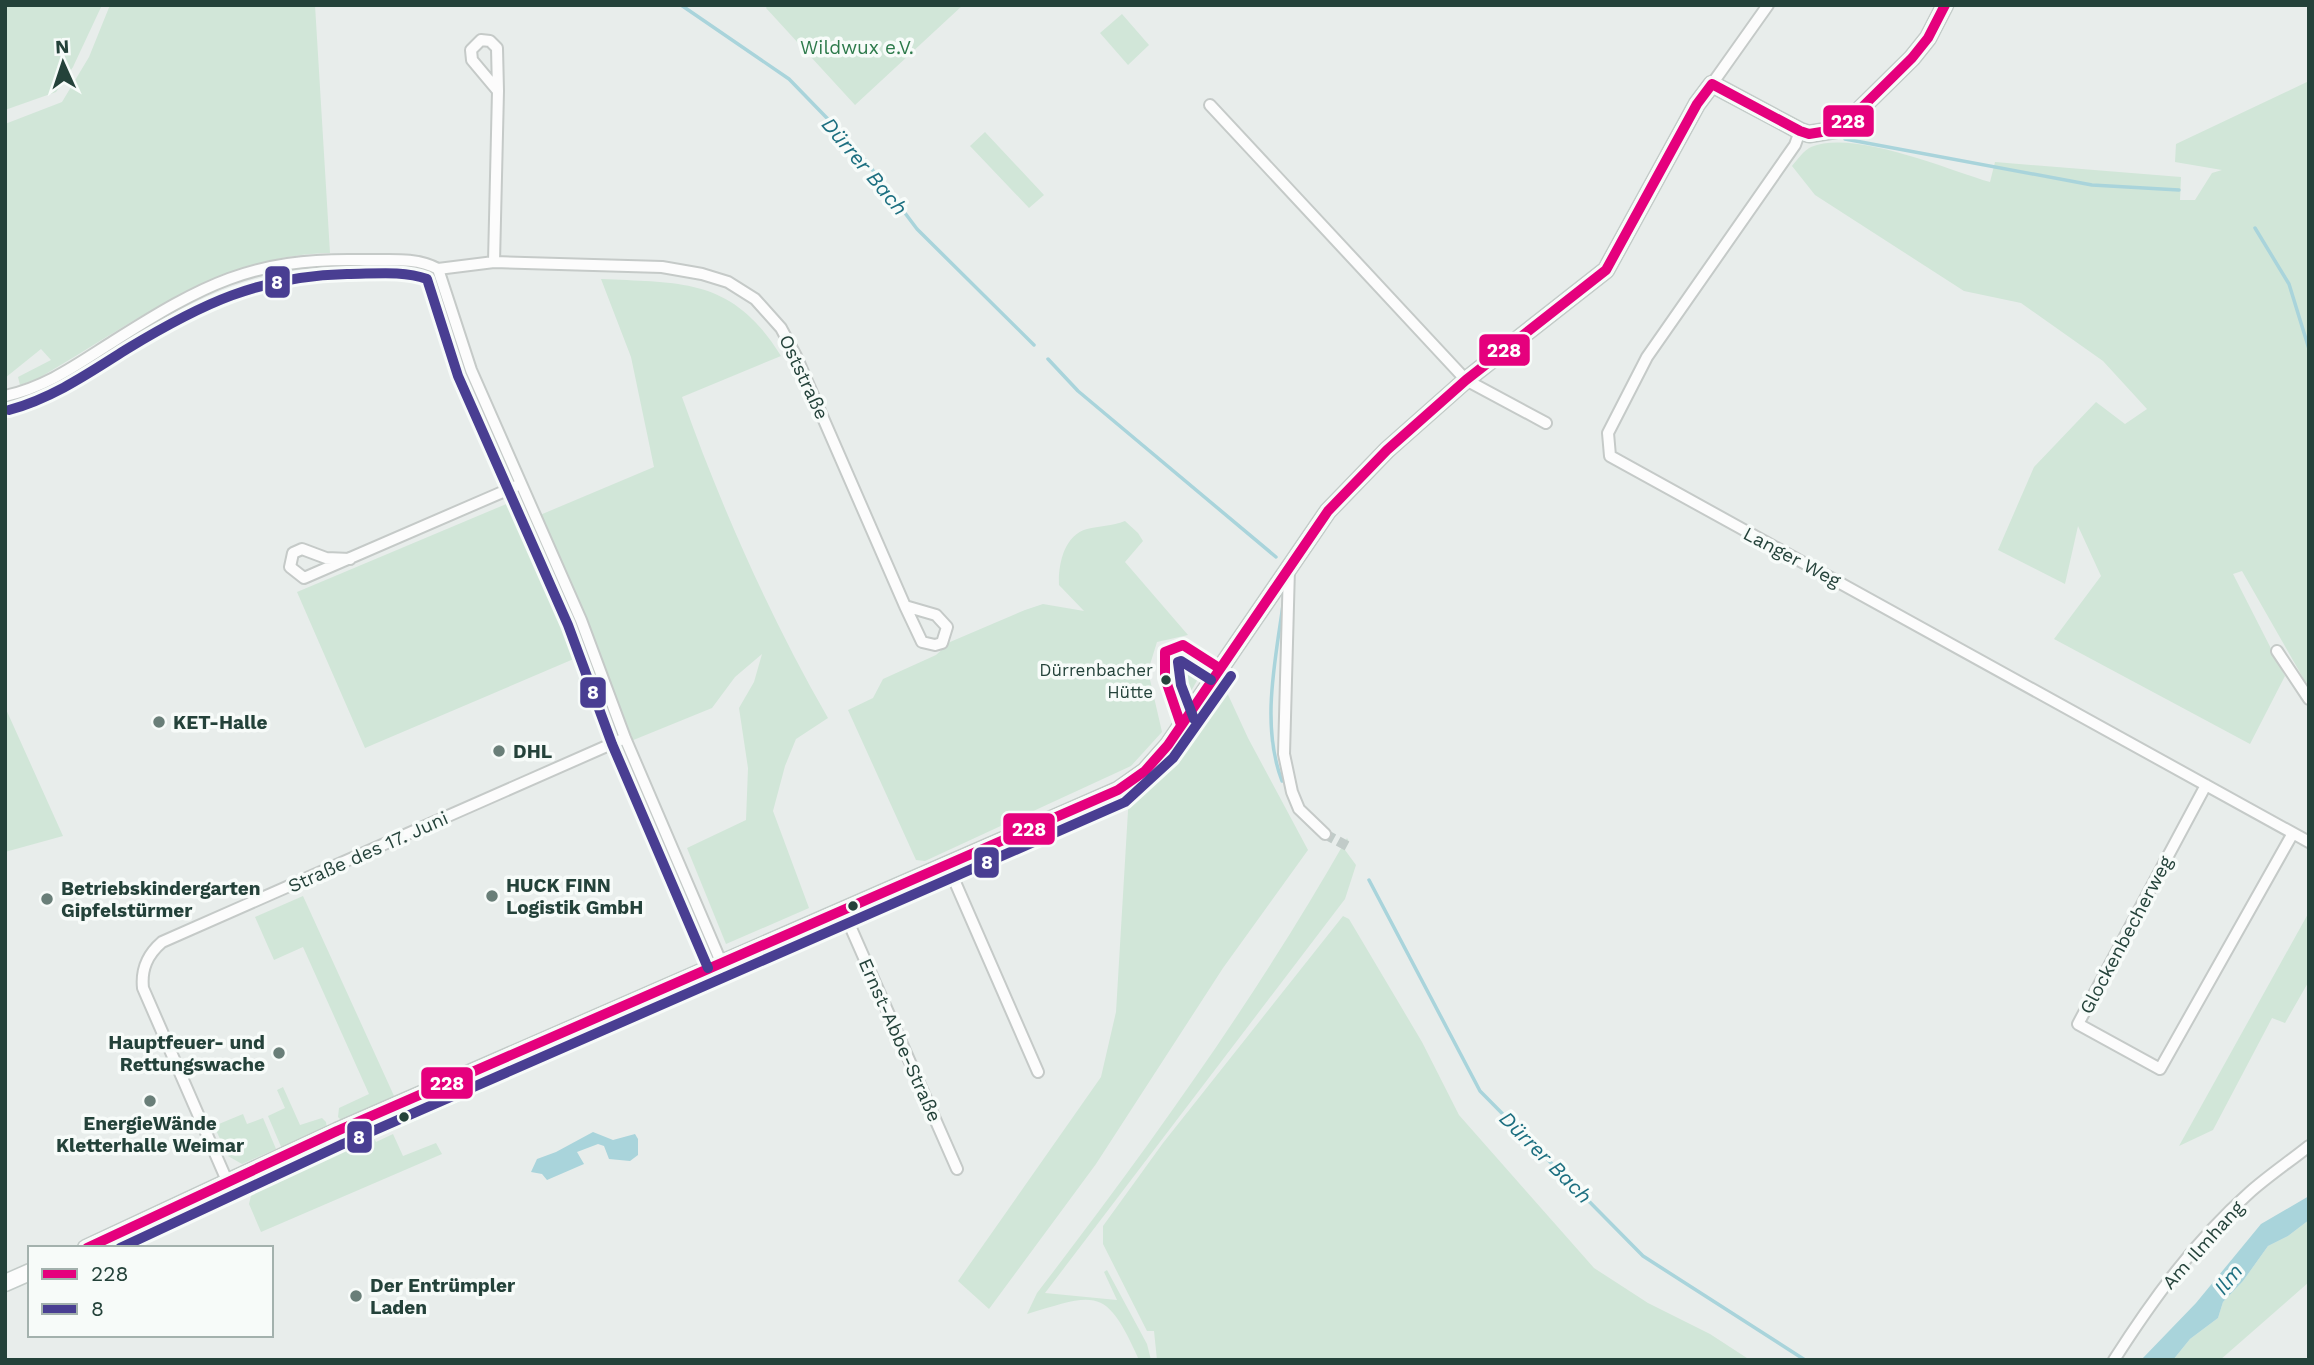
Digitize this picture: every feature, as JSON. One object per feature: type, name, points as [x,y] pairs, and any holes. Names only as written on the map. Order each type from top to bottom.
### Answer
[{"type":"street","points":[[90,1246],[337,1131],[1118,790],[1145,771],[1168,745],[1337,501],[1387,450],[1466,380],[1606,271],[1624,243],[1697,104],[1768,5]]},
{"type":"street","points":[[1712,84],[1770,118],[1800,131],[1809,134],[1840,129],[1912,58],[1928,38],[1945,5]]},
{"type":"street","points":[[495,262],[498,91]]},
{"type":"street","points":[[1210,105],[1466,380],[1546,423]]},
{"type":"street","name":"Langer Weg","points":[[1800,131],[1795,145],[1647,357],[1608,433],[1610,456],[2309,842]]},
{"type":"street","name":"Oststraße","points":[[5,396],[33,390],[56,378],[203,288],[261,268],[320,260],[421,262],[438,269],[495,262],[675,268],[715,277],[755,299],[780,328],[796,356],[905,606]]},
{"type":"street","points":[[438,269],[467,360],[581,620],[625,738],[721,962]]},
{"type":"street","points":[[350,559],[326,558],[302,549],[293,553],[290,567],[304,578],[350,559],[521,484]]},
{"type":"street","points":[[1289,568],[1284,754],[1292,792],[1300,809],[1325,834]]},
{"type":"street","points":[[2277,651],[2309,699]]},
{"type":"street","name":"Straße des 17. Juni","points":[[228,1182],[143,988],[142,976],[150,953],[162,942],[625,738]]},
{"type":"street","name":"Glockenbecherweg","points":[[2206,785],[2078,1024],[2160,1069],[2293,833]]},
{"type":"street","points":[[948,866],[1038,1072]]},
{"type":"street","name":"Ernst-Abbe-Straße","points":[[843,910],[957,1169]]},
{"type":"street","name":"Am Ilmhang","points":[[2114,1360],[2142,1315],[2212,1229],[2250,1192],[2309,1146]]},
{"type":"street","points":[[5,1283],[28,1273]]},
{"type":"green space","points":[[5,5],[102,5],[73,67],[56,92],[5,110]]},
{"type":"green space","points":[[110,5],[315,5],[330,253],[289,257],[250,266],[213,280],[141,316],[37,379],[20,385],[18,377],[51,360],[41,349],[5,378],[5,124],[62,102],[89,57]]},
{"type":"green space","name":"Wildwux e.V.","points":[[768,5],[963,5],[855,105],[766,8]]},
{"type":"green space","points":[[1122,14],[1149,45],[1128,65],[1100,33]]},
{"type":"green space","points":[[2309,81],[2309,681],[2306,683],[2242,571],[2233,574],[2285,676],[2250,744],[2054,639],[2101,576],[2078,526],[2065,584],[1998,550],[2034,467],[2096,402],[2125,424],[2147,409],[2103,361],[2021,303],[1964,291],[1815,195],[1792,166],[1811,147],[1829,143],[1850,143],[1900,153],[1990,182],[1995,162],[2181,177],[2180,200],[2195,200],[2212,173],[2222,170],[2175,162],[2176,144]]},
{"type":"green space","points":[[985,132],[1044,195],[1029,208],[970,146]]},
{"type":"green space","points":[[601,279],[681,285],[725,298],[763,330],[781,356],[682,397],[748,561],[786,641],[828,718],[796,739],[785,766],[773,811],[809,908],[726,944],[687,848],[746,820],[748,768],[739,708],[754,682],[762,654],[735,677],[712,708],[631,741],[540,515],[654,467],[631,357]]},
{"type":"green space","points":[[511,502],[583,655],[365,748],[297,592]]},
{"type":"green space","points":[[1125,521],[1143,541],[1125,562],[1188,635],[1157,642],[1148,671],[1162,732],[1131,766],[925,861],[916,860],[848,710],[873,698],[883,679],[936,655],[950,642],[1025,610],[1043,604],[1084,611],[1059,585],[1064,552],[1079,532]]},
{"type":"green space","points":[[1180,651],[1194,658],[1199,677],[1182,707],[1166,663],[1172,653]]},
{"type":"green space","points":[[1224,686],[1248,738],[1308,850],[1223,968],[1096,1164],[989,1309],[958,1281],[1101,1077],[1116,1012],[1129,794],[1169,759]]},
{"type":"green space","points":[[5,707],[63,836],[5,852]]},
{"type":"green space","points":[[1347,838],[1349,842],[1345,850],[1356,865],[1345,899],[1045,1293],[1117,1300],[1104,1272],[1107,1270],[1147,1344],[1151,1360],[1139,1360],[1117,1319],[1108,1307],[1097,1301],[1069,1302],[1027,1314],[1037,1293],[1200,1071],[1276,956]]},
{"type":"green space","points":[[303,896],[395,1098],[342,1121],[338,1117],[339,1108],[369,1094],[303,947],[274,960],[255,917]]},
{"type":"green space","points":[[2309,912],[2309,981],[2285,1023],[2272,1018],[2213,1130],[2179,1146]]},
{"type":"green space","points":[[1343,916],[1349,919],[1422,1042],[1459,1115],[1594,1268],[1648,1303],[1710,1334],[1750,1360],[1157,1360],[1154,1331],[1147,1331],[1103,1244],[1103,1226],[1163,1143]]},
{"type":"green space","points":[[478,1082],[482,1092],[390,1132],[386,1122]]},
{"type":"green space","points":[[283,1087],[300,1125],[322,1118],[327,1129],[282,1149],[268,1116],[285,1108],[277,1090]]},
{"type":"green space","points":[[243,1114],[247,1124],[263,1118],[276,1149],[242,1164],[228,1156],[214,1126]]},
{"type":"green space","points":[[370,1130],[376,1142],[393,1134],[403,1156],[436,1143],[442,1154],[261,1232],[249,1204],[254,1183]]},
{"type":"green space","points":[[2309,1220],[2309,1282],[2220,1360],[2173,1360],[2190,1339],[2218,1318],[2223,1302],[2243,1281],[2268,1246],[2288,1236]]},
{"type":"water","points":[[593,1132],[613,1140],[635,1134],[638,1139],[638,1155],[630,1161],[609,1159],[604,1146],[598,1144],[577,1152],[584,1164],[547,1180],[542,1174],[531,1172],[537,1159]]},
{"type":"water","name":"Ilm","points":[[2309,1196],[2309,1220],[2288,1236],[2268,1246],[2243,1281],[2223,1302],[2218,1318],[2190,1339],[2173,1360],[2141,1360],[2196,1303],[2261,1224]]},
{"type":"waterway","name":"Dürrer Bach","points":[[681,5],[789,79],[856,148],[917,229],[1034,345]]},
{"type":"waterway","points":[[1845,139],[2092,185],[2179,190]]},
{"type":"waterway","points":[[2255,228],[2289,284],[2309,349]]},
{"type":"waterway","name":"Dürrer Bach","points":[[1048,359],[1078,391],[1276,557]]},
{"type":"waterway","name":"Dürrer Bach","points":[[1282,781],[1272,738],[1271,716],[1283,605]]},
{"type":"waterway","name":"Dürrer Bach","points":[[1369,880],[1480,1091],[1643,1256],[1805,1360]]},
{"type":"tunnel","points":[[1325,834],[1347,846]]},
{"type":"transit line","name":"228","points":[[1712,84],[1800,131],[1809,134],[1840,129],[1912,58],[1928,38],[1945,5]]},
{"type":"transit line","name":"228","points":[[91,1246],[337,1131],[1118,790],[1145,771],[1168,745],[1328,511],[1387,450],[1466,380],[1606,270],[1697,104],[1712,84]]},
{"type":"transit line","name":"8","points":[[9,410],[41,399],[180,319],[232,295],[286,280],[315,276],[398,273],[427,279],[458,376],[568,625],[612,744],[708,968]]},
{"type":"transit line","name":"228","points":[[1181,725],[1165,678],[1165,652],[1183,645],[1219,668]]},
{"type":"transit line","name":"8","points":[[1194,719],[1181,685],[1178,662],[1181,661],[1211,680]]},
{"type":"transit line","name":"8","points":[[124,1246],[343,1144],[1125,802],[1173,758],[1231,676]]},
{"type":"place","name":"Dürrenbacher Hütte","points":[[1166,680]]},
{"type":"place","name":"KET-Halle","points":[[159,722]]},
{"type":"place","name":"DHL","points":[[499,751]]},
{"type":"place","name":"HUCK FINN Logistik GmbH","points":[[492,896]]},
{"type":"place","name":"Betriebskindergarten Gipfelstürmer","points":[[47,899]]},
{"type":"place","name":"Hauptfeuer- und Rettungswache","points":[[279,1053]]},
{"type":"place","name":"EnergieWände Kletterhalle Weimar","points":[[150,1101]]},
{"type":"place","name":"Der Entrümpler Laden","points":[[356,1296]]}]
